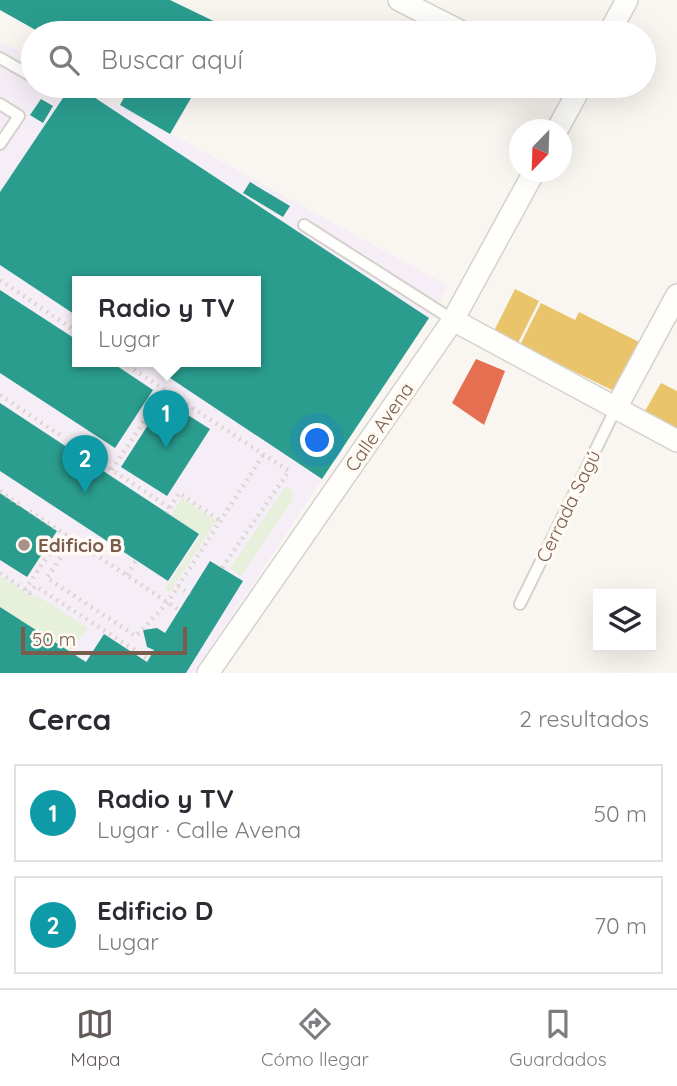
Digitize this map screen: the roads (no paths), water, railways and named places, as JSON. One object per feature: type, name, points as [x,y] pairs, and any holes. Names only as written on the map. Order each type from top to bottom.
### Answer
[{"type":"street","points":[[399,0],[440,21]]},
{"type":"street","points":[[616,21],[627,0]]},
{"type":"street","points":[[561,119],[570,98]]},
{"type":"street","name":"Calle Avena","points":[[208,673],[453,320],[529,182]]},
{"type":"street","points":[[616,408],[677,295]]},
{"type":"street","points":[[453,320],[677,441]]},
{"type":"lane","points":[[0,58],[21,69]]},
{"type":"lane","points":[[0,104],[19,116],[0,144]]},
{"type":"lane","points":[[304,225],[453,320]]},
{"type":"lane","name":"Cerrada Sagú","points":[[520,604],[616,408]]},
{"type":"place","name":"Radio y TV","points":[[166,448]]},
{"type":"place","name":"Edificio D","points":[[85,493]]},
{"type":"place","name":"Edificio B","points":[[24,545]]}]
